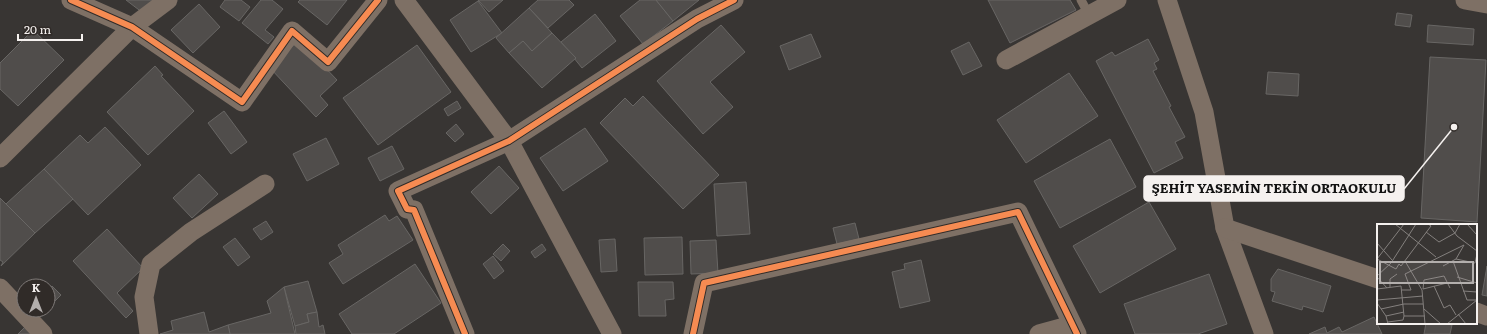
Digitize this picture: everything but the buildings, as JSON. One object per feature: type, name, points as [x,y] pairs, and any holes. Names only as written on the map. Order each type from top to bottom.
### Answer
[{"type":"street","points":[[71,0],[132,27],[242,102],[292,31],[328,62],[378,0]]},
{"type":"street","points":[[0,158],[132,27],[168,0]]},
{"type":"street","points":[[404,0],[509,141],[612,334]]},
{"type":"street","points":[[465,334],[414,210],[407,209],[398,191],[509,141],[697,19],[734,0]]},
{"type":"street","points":[[1006,60],[1085,8],[1117,0]]},
{"type":"street","points":[[1167,0],[1204,112],[1225,228],[1264,334]]},
{"type":"street","points":[[1465,0],[1487,4]]},
{"type":"street","points":[[149,334],[144,297],[151,264],[191,232],[265,184]]},
{"type":"street","points":[[693,334],[704,283],[1018,212],[1075,330],[1040,334]]},
{"type":"street","points":[[1225,228],[1377,279]]},
{"type":"street","points":[[0,288],[43,334]]},
{"type":"street","points":[[1477,312],[1487,316]]},
{"type":"cycle path","points":[[71,0],[132,27],[242,102],[292,31],[328,62],[378,0]]},
{"type":"cycle path","points":[[465,334],[414,210],[407,209],[398,191],[509,141],[697,19],[734,0]]},
{"type":"cycle path","points":[[693,334],[704,283],[1018,212],[1077,334]]},
{"type":"place","name":"ŞEHİT YASEMİN TEKİN ORTAOKULU","points":[[1454,127]]}]
